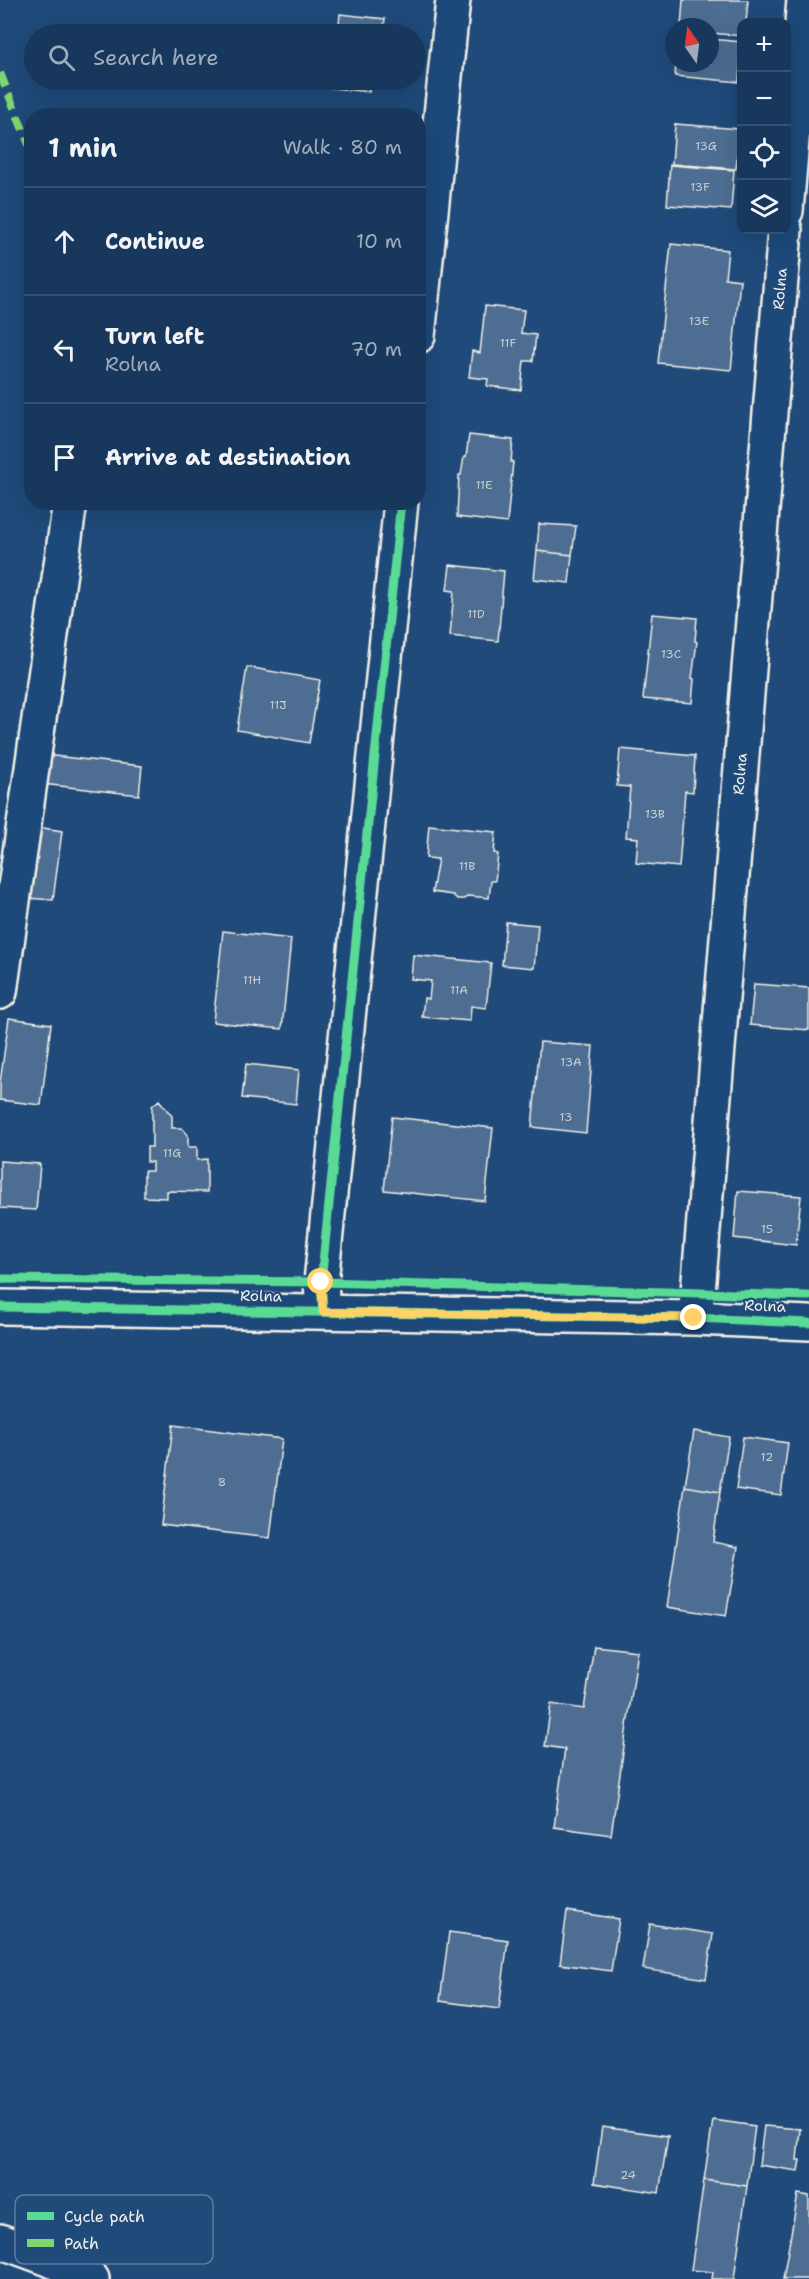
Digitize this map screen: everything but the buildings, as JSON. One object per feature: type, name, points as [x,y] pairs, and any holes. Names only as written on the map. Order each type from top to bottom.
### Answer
[{"type":"street","points":[[426,259],[453,0]]},
{"type":"street","points":[[789,180],[804,0]]},
{"type":"street","name":"Rolna","points":[[694,1318],[699,1280],[785,234]]},
{"type":"street","points":[[0,992],[69,510]]},
{"type":"street","points":[[323,1312],[321,1282],[400,510]]},
{"type":"street","name":"Rolna","points":[[0,1307],[694,1318],[809,1323]]},
{"type":"street","points":[[0,2241],[15,2247]]},
{"type":"street","points":[[60,2264],[92,2279]]},
{"type":"marked path","points":[[0,73],[24,132]]},
{"type":"cycle path","points":[[323,1312],[321,1282],[400,510]]},
{"type":"cycle path","points":[[0,1279],[321,1282],[809,1296]]},
{"type":"cycle path","points":[[0,1307],[694,1318],[809,1323]]},
{"type":"route","points":[[321,1282],[323,1312],[694,1318]]}]
